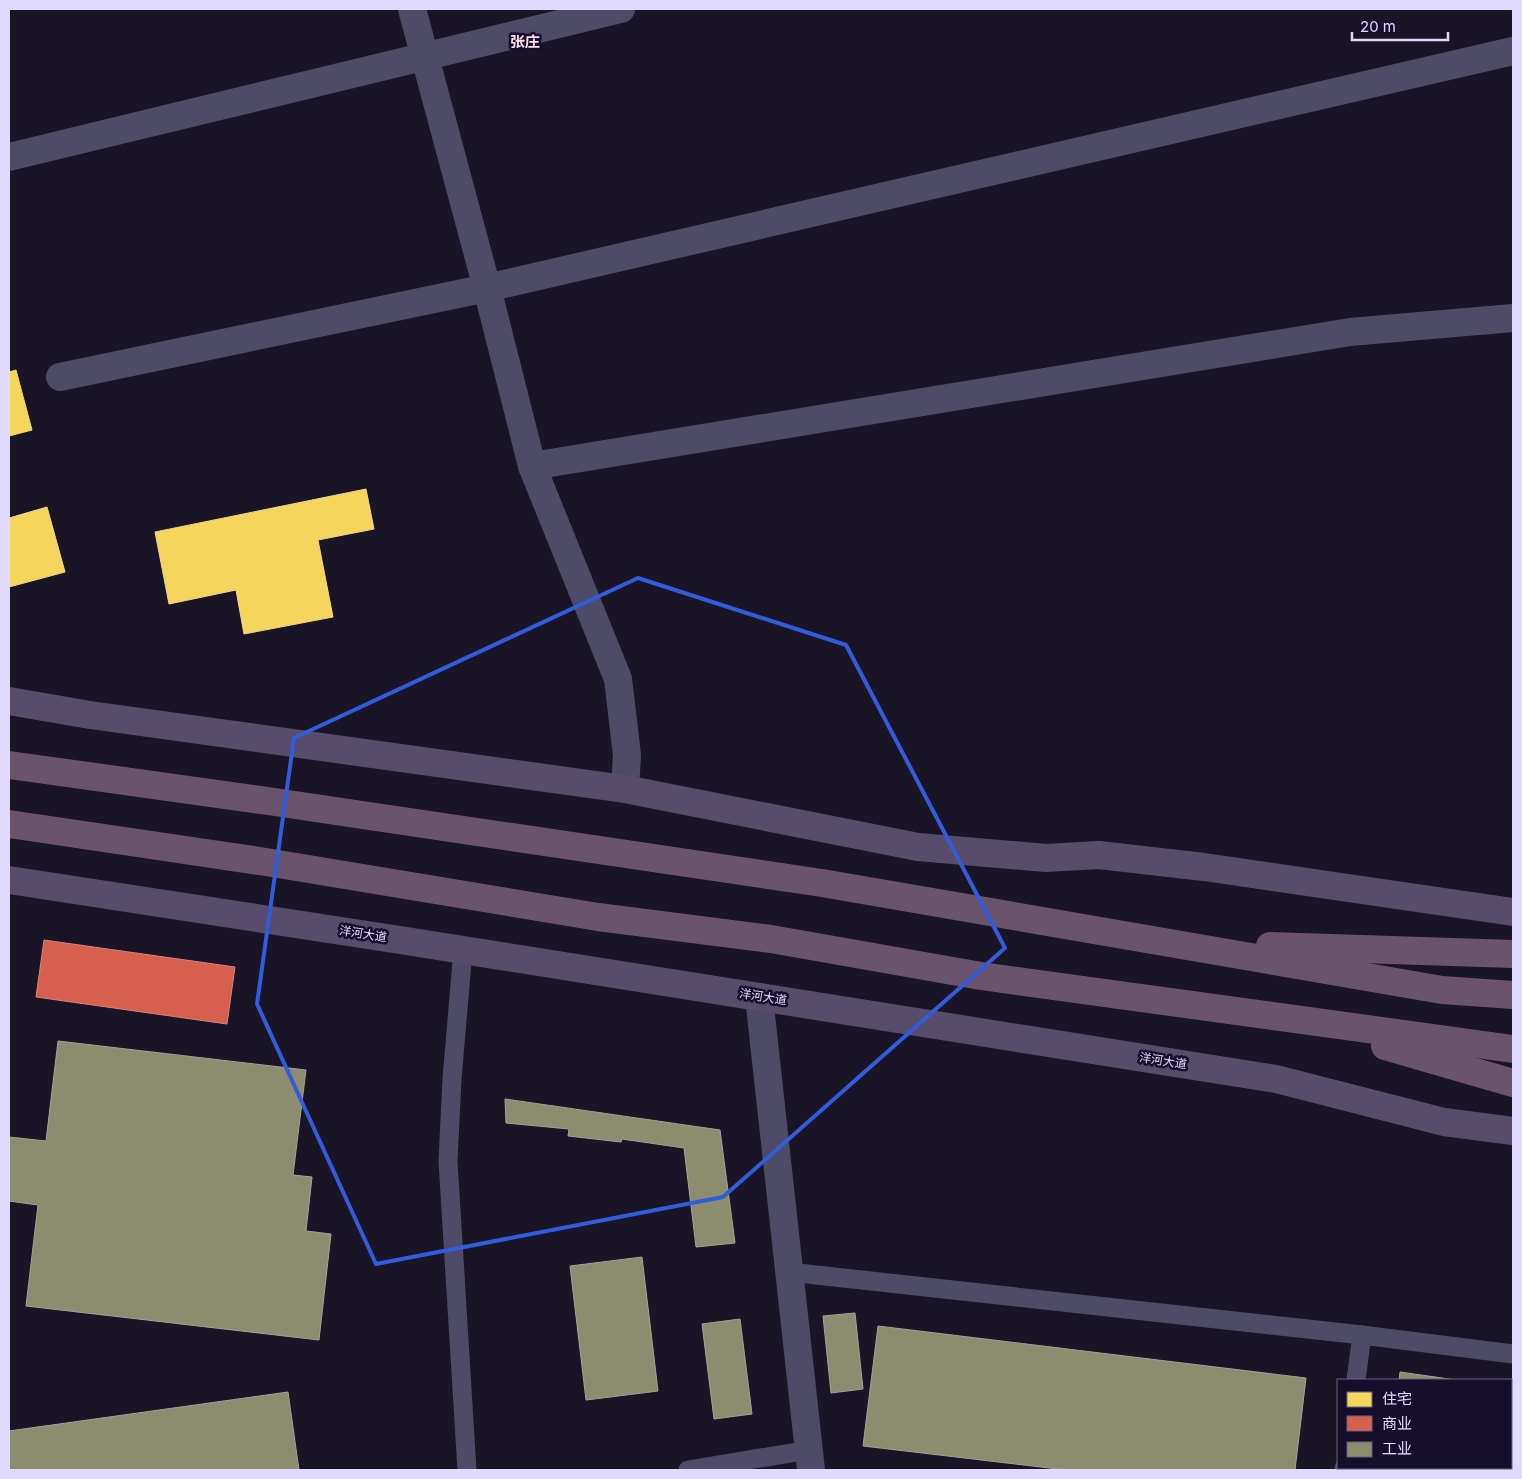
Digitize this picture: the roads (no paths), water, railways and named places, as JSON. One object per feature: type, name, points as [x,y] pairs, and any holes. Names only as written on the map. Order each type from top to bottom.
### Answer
[{"type":"highway","points":[[9,765],[822,884],[1442,990],[1513,995]]},
{"type":"highway","points":[[9,824],[266,862],[620,920],[771,940],[981,976],[1513,1049]]},
{"type":"highway","points":[[1168,943],[1513,954]]},
{"type":"highway","points":[[1300,1021],[1513,1083]]},
{"type":"main road","points":[[9,701],[90,715],[625,789],[918,847],[1046,858],[1099,855],[1204,867],[1513,912]]},
{"type":"main road","name":"洋河大道","points":[[9,880],[759,996],[1276,1079],[1444,1122],[1513,1131]]},
{"type":"street","points":[[412,9],[487,288],[532,466],[618,678],[627,754],[625,789]]},
{"type":"street","points":[[9,157],[621,9]]},
{"type":"street","points":[[60,377],[487,288],[1513,50]]},
{"type":"street","points":[[532,466],[1350,332],[1513,318]]},
{"type":"street","points":[[759,996],[810,1460]]},
{"type":"lane","points":[[463,950],[452,1078],[448,1161],[468,1470]]},
{"type":"lane","points":[[789,1272],[1362,1335],[1513,1354]]},
{"type":"lane","points":[[1356,1379],[1362,1335]]},
{"type":"lane","points":[[688,1470],[810,1460]]},
{"type":"district","name":"张庄","points":[[525,42]]}]
